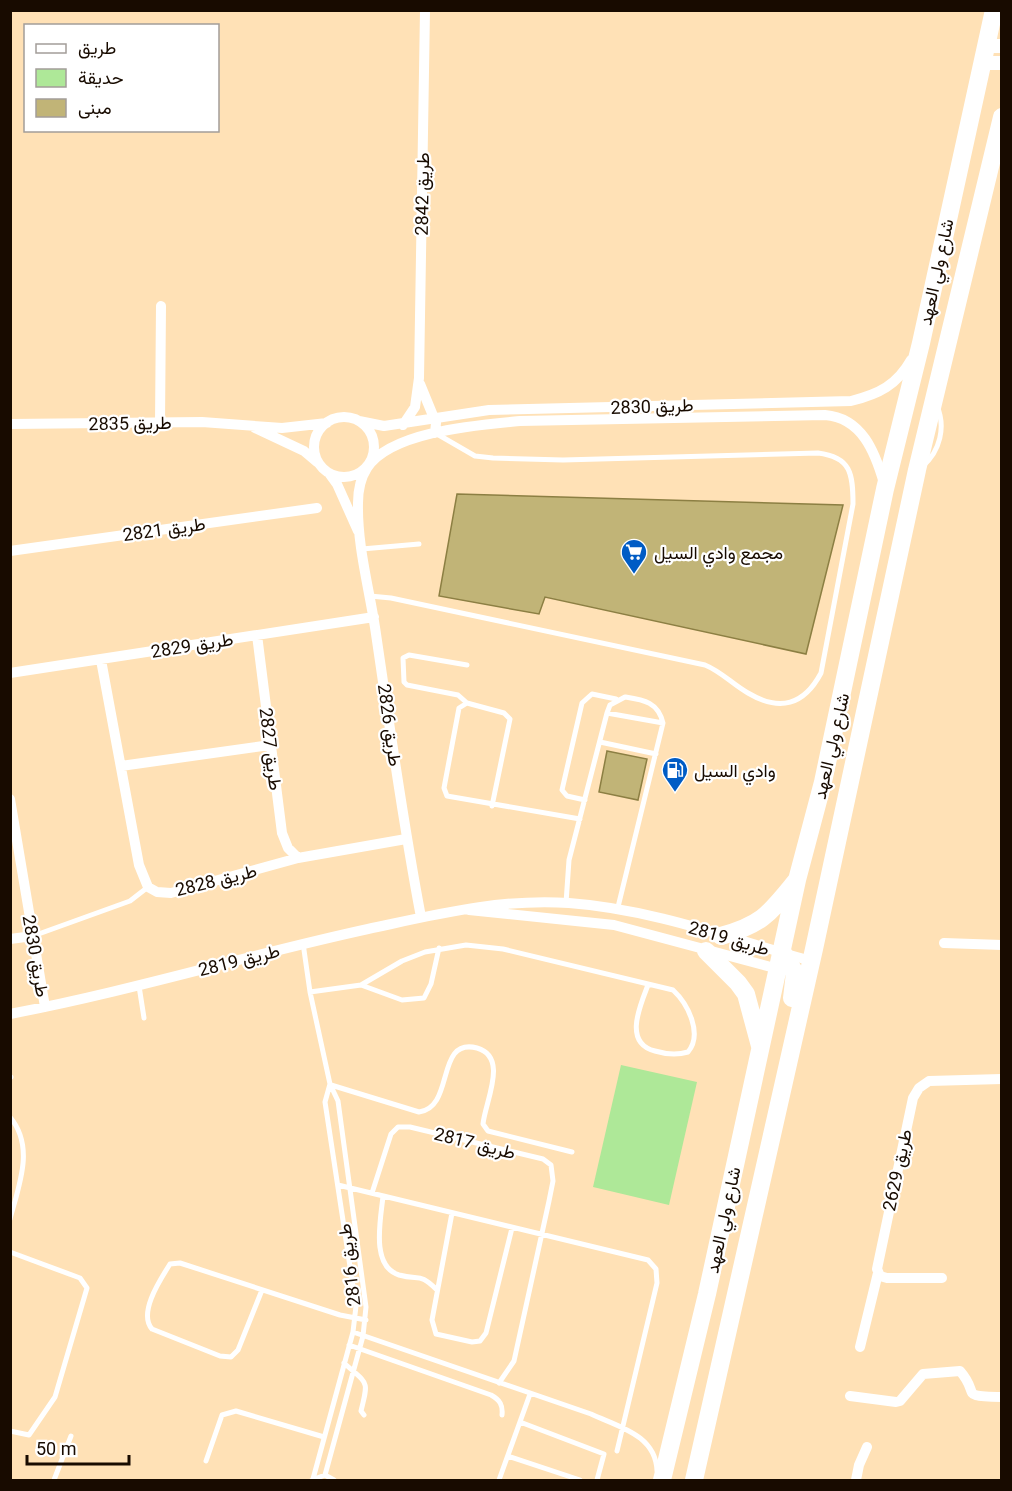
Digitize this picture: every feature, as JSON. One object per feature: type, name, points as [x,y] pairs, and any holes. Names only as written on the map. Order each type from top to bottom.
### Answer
[{"type":"main road","name":"شارع ولي العهد","points":[[662,1480],[707,1294],[760,1047],[795,967],[797,880],[823,782],[885,489],[990,52],[994,10]]},
{"type":"main road","name":"شارع ولي العهد","points":[[693,1480],[765,1163],[795,967],[1001,119]]},
{"type":"main road","points":[[721,936],[744,929],[761,920],[797,880]]},
{"type":"main road","points":[[706,951],[746,994],[760,1047]]},
{"type":"street","name":"طريق 2842","points":[[402,425],[415,407],[419,378],[425,10]]},
{"type":"street","points":[[990,52],[1002,63]]},
{"type":"street","points":[[160,422],[161,306]]},
{"type":"street","name":"طريق 2830","points":[[360,421],[384,426],[489,410],[851,401],[879,393],[895,383],[921,343]]},
{"type":"street","name":"طريق 2842","points":[[419,378],[424,399],[434,418],[435,433]]},
{"type":"street","name":"طريق 2830","points":[[368,466],[391,447],[435,433],[476,425],[520,422],[838,416],[858,428],[864,437],[879,467],[885,489]]},
{"type":"street","points":[[343,417],[360,421],[374,442],[372,459],[368,466],[354,476],[346,477],[326,471],[318,461],[314,444],[316,436],[327,423],[343,417]]},
{"type":"street","name":"طريق 2835","points":[[10,424],[160,422],[282,428],[327,423]]},
{"type":"street","name":"طريق 2835","points":[[249,425],[304,451],[326,471]]},
{"type":"street","name":"طريق 2826","points":[[368,466],[360,482],[359,533],[374,617],[406,839],[421,917]]},
{"type":"street","name":"طريق 2826","points":[[326,471],[337,483],[359,533]]},
{"type":"street","name":"طريق 2821","points":[[10,551],[317,508]]},
{"type":"street","name":"طريق 2829","points":[[10,673],[374,617]]},
{"type":"street","name":"طريق 2827","points":[[257,635],[282,833],[288,848],[298,858]]},
{"type":"street","name":"طريق 2828","points":[[101,660],[139,865],[148,887],[157,892],[185,891],[298,858],[406,839]]},
{"type":"street","points":[[121,766],[270,745]]},
{"type":"street","name":"طريق 2830","points":[[10,799],[45,1007]]},
{"type":"street","points":[[567,903],[569,920]]},
{"type":"street","name":"طريق 2819","points":[[10,1014],[139,986],[303,943],[492,904],[567,903],[618,907],[721,936],[795,967]]},
{"type":"street","points":[[614,925],[618,907]]},
{"type":"street","name":"طريق 2819","points":[[468,910],[614,925],[706,951],[795,967]]},
{"type":"street","points":[[10,939],[33,936]]},
{"type":"street","points":[[944,943],[1002,945]]},
{"type":"street","name":"طريق 2629","points":[[860,1347],[878,1273],[877,1265],[915,1093],[923,1084],[935,1080],[1002,1079]]},
{"type":"street","points":[[878,1273],[887,1278],[942,1278]]},
{"type":"street","points":[[850,1396],[896,1402],[900,1401],[923,1374],[960,1371],[970,1394],[1002,1397]]},
{"type":"street","points":[[856,1480],[859,1465],[867,1447]]},
{"type":"lane","points":[[370,596],[391,598],[705,665],[725,675],[747,693],[760,699],[784,703],[799,700],[812,691],[821,673],[853,504],[853,481],[846,464],[837,456],[818,453],[563,460],[493,458],[475,456],[435,433]]},
{"type":"lane","points":[[362,549],[419,544]]},
{"type":"lane","points":[[466,665],[410,655],[403,658],[404,681],[407,685],[458,695],[467,703],[504,713],[510,719],[492,806]]},
{"type":"lane","points":[[585,800],[567,796],[562,790],[582,703],[592,694],[616,699],[625,697],[648,701],[661,714],[663,723],[618,907]]},
{"type":"lane","points":[[567,903],[567,871],[610,705],[616,699]]},
{"type":"lane","points":[[467,703],[459,708],[445,793],[451,798],[492,806],[580,819]]},
{"type":"lane","points":[[608,713],[663,723]]},
{"type":"lane","points":[[600,742],[656,754]]},
{"type":"lane","points":[[33,936],[130,901],[148,887]]},
{"type":"lane","name":"طريق 2816","points":[[303,943],[310,992],[330,1084],[338,1101],[351,1188],[366,1320],[325,1475]]},
{"type":"lane","points":[[310,992],[361,985],[402,961],[439,948],[466,945],[502,949],[673,990],[684,1001],[694,1029],[694,1045],[688,1052],[658,1052],[645,1048],[637,1039],[636,1027],[648,985]]},
{"type":"lane","points":[[361,985],[402,1000],[424,998],[431,984],[439,948]]},
{"type":"lane","points":[[139,986],[144,1018]]},
{"type":"lane","points":[[330,1084],[418,1112],[429,1111],[437,1104],[450,1059],[457,1051],[477,1048],[487,1054],[493,1062],[495,1072],[484,1111],[483,1124],[488,1131],[572,1152]]},
{"type":"lane","name":"طريق 2816","points":[[312,1480],[355,1318],[355,1293],[326,1102],[330,1084]]},
{"type":"lane","points":[[10,1116],[21,1135],[25,1152],[10,1219]]},
{"type":"lane","name":"طريق 2817","points":[[372,1193],[391,1134],[398,1127],[410,1127],[543,1159],[551,1165],[553,1180],[542,1235]]},
{"type":"lane","points":[[338,1185],[648,1260],[656,1269],[657,1284],[617,1451]]},
{"type":"lane","points":[[383,1196],[380,1240],[384,1262],[399,1275],[425,1278],[437,1290]]},
{"type":"lane","points":[[452,1213],[432,1320],[436,1334],[472,1342],[480,1341],[486,1333],[512,1228]]},
{"type":"lane","points":[[499,1383],[514,1361],[542,1235]]},
{"type":"lane","points":[[10,1252],[80,1278],[87,1288],[52,1402],[29,1435],[10,1431]]},
{"type":"lane","points":[[262,1290],[238,1350],[231,1357],[220,1356],[152,1329],[147,1323],[145,1314],[170,1264],[180,1263],[366,1320]]},
{"type":"lane","points":[[353,1332],[622,1428],[647,1442],[652,1449],[656,1458],[657,1480]]},
{"type":"lane","points":[[349,1345],[491,1395],[498,1399],[503,1407],[502,1415]]},
{"type":"lane","points":[[344,1364],[367,1386],[362,1411],[364,1415]]},
{"type":"lane","points":[[499,1480],[530,1394]]},
{"type":"lane","points":[[206,1461],[222,1414],[229,1411],[236,1411],[324,1437]]},
{"type":"lane","points":[[520,1422],[604,1454],[597,1480]]},
{"type":"lane","points":[[54,1480],[71,1436]]},
{"type":"lane","points":[[508,1456],[580,1480]]},
{"type":"lane","points":[[312,1480],[325,1475],[334,1480]]},
{"type":"green space","points":[[621,1065],[697,1082],[669,1205],[593,1187]]},
{"type":"building","name":"مجمع وادي السيل","points":[[457,494],[843,505],[806,654],[545,597],[539,614],[439,596]]},
{"type":"building","points":[[607,751],[647,759],[638,800],[599,792]]},
{"type":"place","name":"مجمع وادي السيل","points":[[634,575]]},
{"type":"place","name":"وادي السيل","points":[[675,793]]}]
